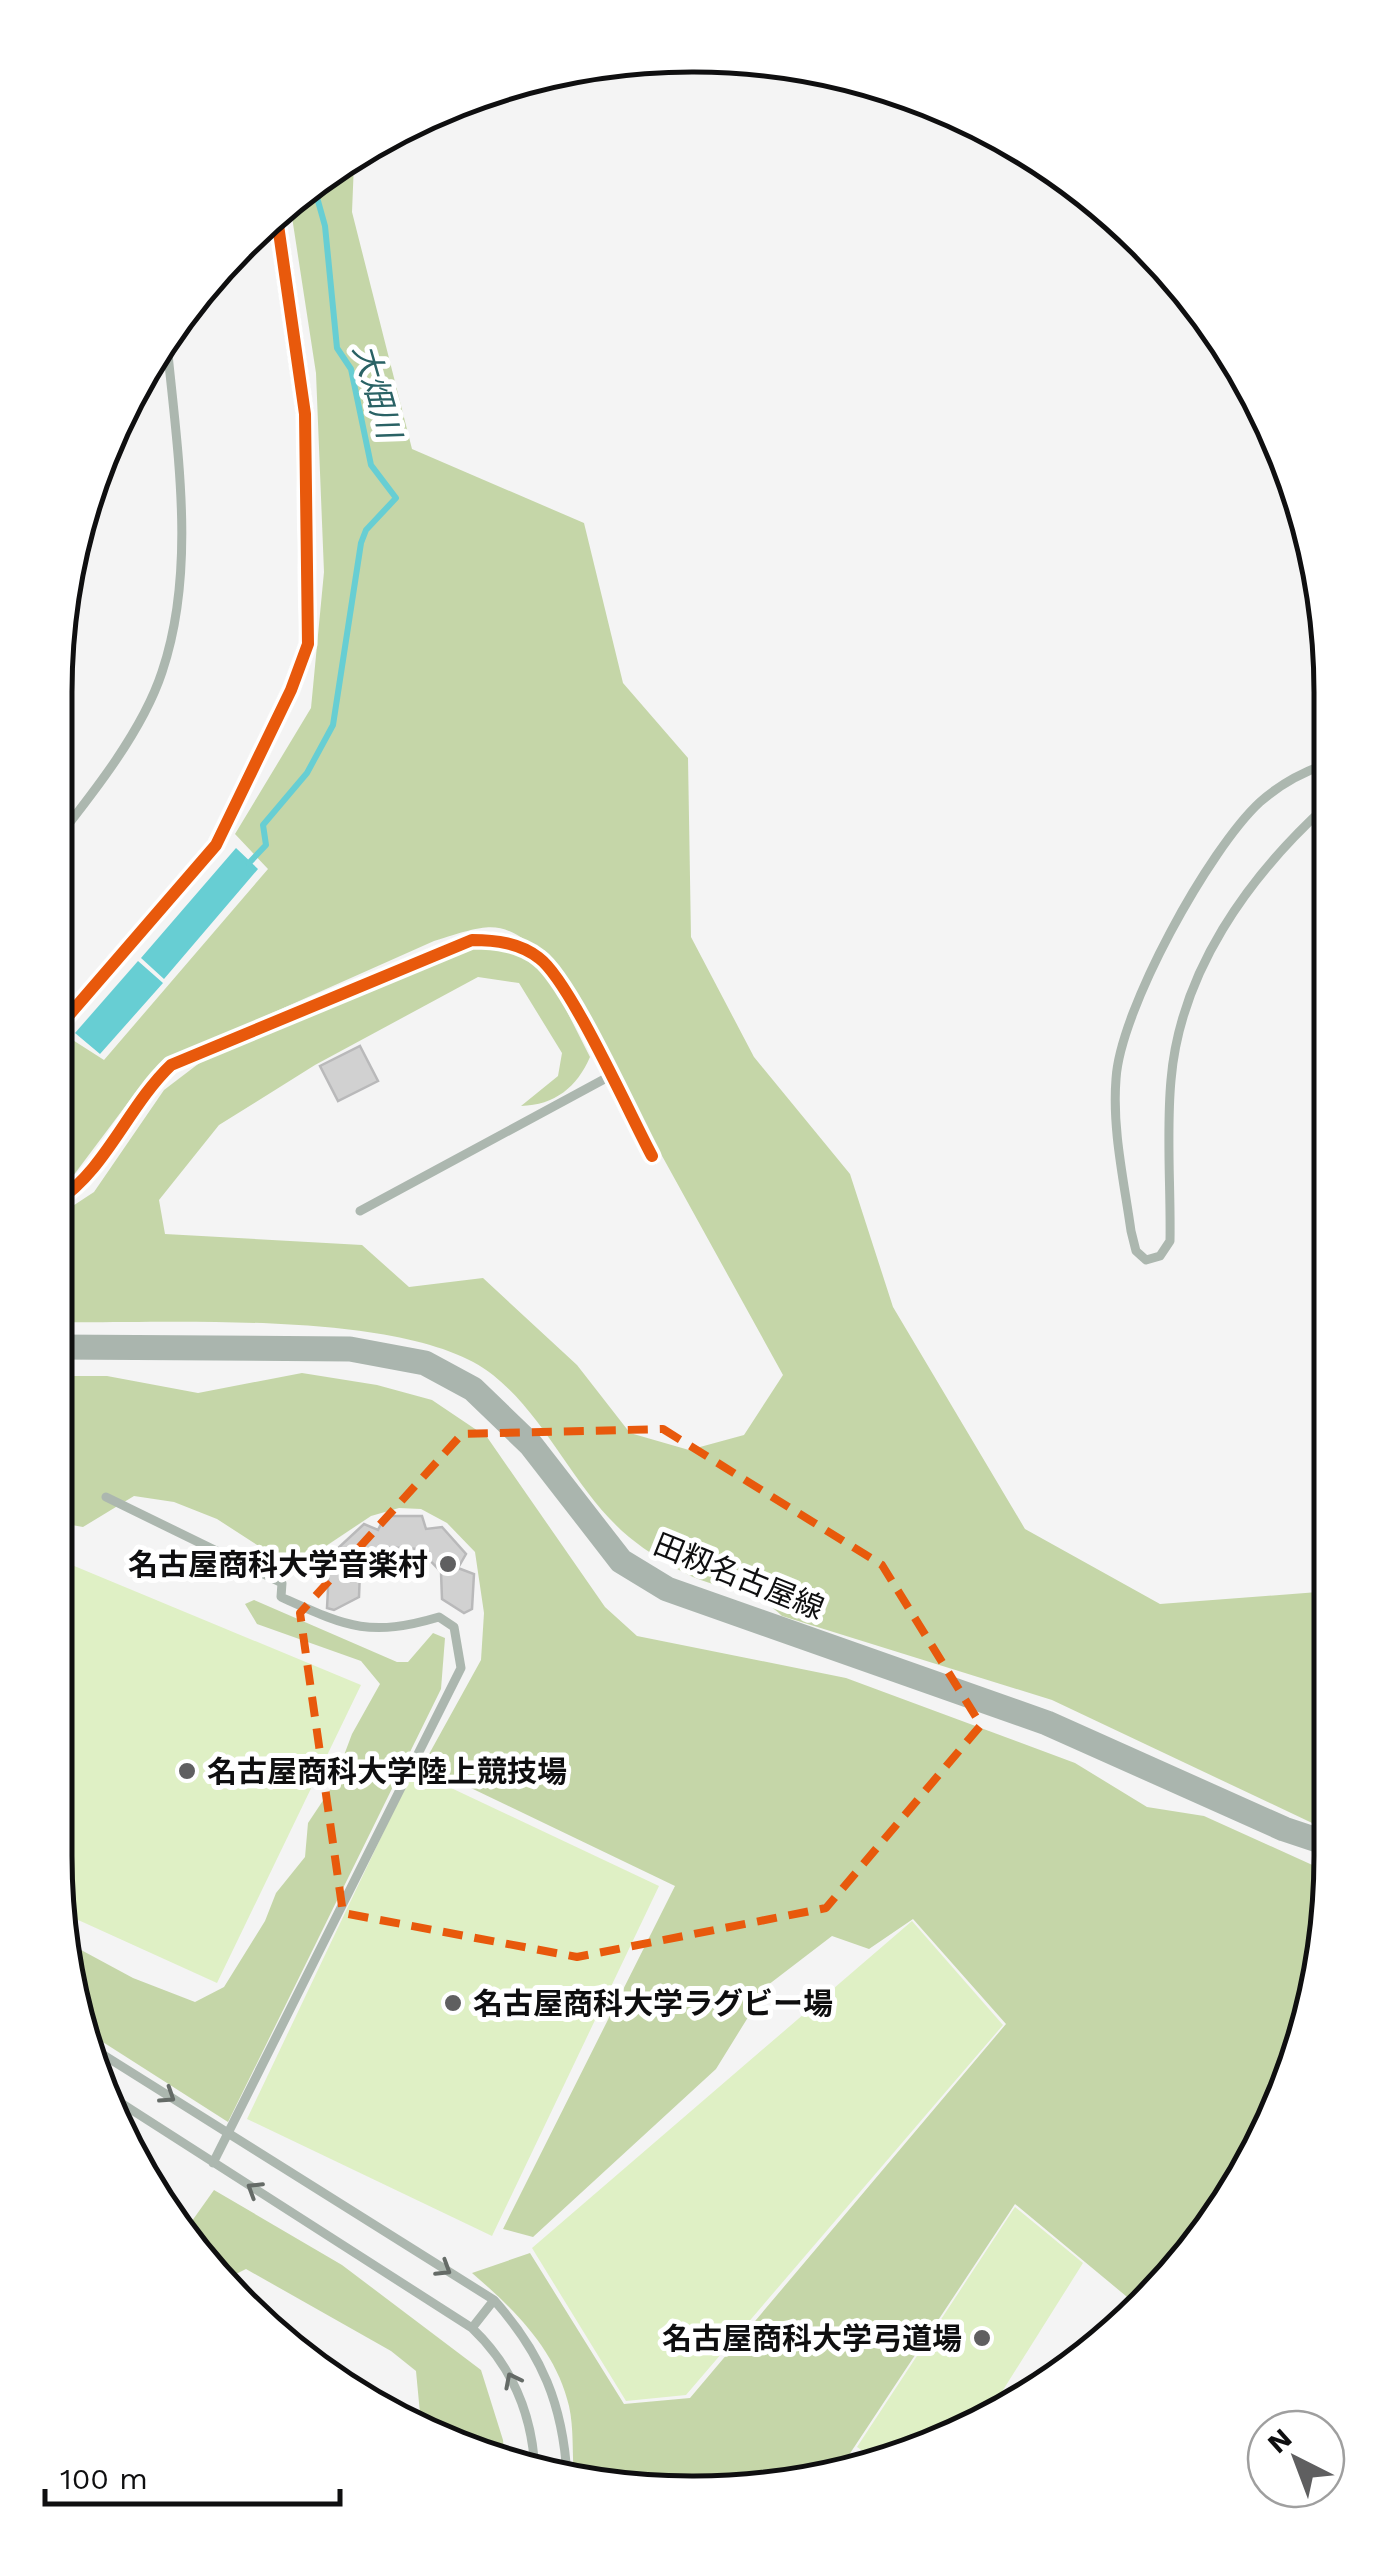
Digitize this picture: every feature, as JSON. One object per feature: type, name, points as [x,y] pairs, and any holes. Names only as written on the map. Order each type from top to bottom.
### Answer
[{"type":"main road","name":"田籾名古屋線","points":[[72,1347],[350,1349],[425,1363],[473,1389],[530,1444],[621,1561],[667,1588],[1047,1723],[1314,1839]]},
{"type":"street","points":[[72,1011],[216,844],[291,690],[308,644],[306,414],[279,231]]},
{"type":"street","points":[[72,1189],[86,1178],[151,1084],[172,1065],[472,940],[496,940],[540,958],[554,974],[652,1156]]},
{"type":"lane","points":[[72,819],[111,768],[162,673],[179,562],[180,482],[169,362]]},
{"type":"lane","points":[[1314,770],[1282,786],[1244,819],[1220,850],[1138,1000],[1122,1045],[1115,1110],[1130,1231],[1136,1251],[1146,1260],[1160,1256],[1170,1241],[1171,1078],[1184,1013],[1200,968],[1269,864],[1314,818]]},
{"type":"lane","points":[[360,1211],[610,1076]]},
{"type":"lane","points":[[106,1498],[282,1583],[281,1598],[348,1627],[401,1629],[439,1617],[454,1627],[461,1668],[214,2163]]},
{"type":"lane","points":[[106,2056],[494,2300],[523,2332],[543,2364],[562,2424],[566,2463]]},
{"type":"lane","points":[[126,2107],[472,2328],[492,2347],[516,2387],[530,2424],[533,2455]]},
{"type":"lane","points":[[472,2328],[494,2300]]},
{"type":"highlighted area","points":[[663,1429],[882,1565],[981,1725],[826,1908],[577,1957],[343,1913],[300,1613],[462,1434]]},
{"type":"green space","points":[[354,174],[352,212],[412,449],[584,523],[623,683],[688,758],[691,937],[754,1057],[850,1174],[893,1307],[1025,1529],[1160,1604],[1314,1592],[1314,1824],[1052,1700],[782,1616],[752,1597],[677,1569],[636,1543],[610,1519],[513,1393],[493,1375],[455,1354],[405,1339],[347,1329],[220,1322],[72,1322],[72,1206],[94,1192],[164,1090],[206,1058],[465,948],[510,949],[547,972],[590,1057],[579,1077],[563,1092],[544,1102],[521,1106],[558,1076],[562,1053],[519,983],[478,977],[315,1065],[219,1125],[159,1200],[165,1234],[362,1245],[409,1287],[483,1278],[577,1365],[630,1433],[689,1450],[744,1435],[783,1375],[555,962],[510,931],[487,927],[434,941],[171,1058],[136,1092],[72,1177],[72,1040],[104,1060],[268,869],[235,834],[311,708],[324,572],[316,373],[292,219]]},
{"type":"green space","points":[[302,1373],[377,1385],[432,1400],[487,1437],[605,1607],[637,1636],[846,1678],[1075,1763],[1147,1807],[1204,1816],[1314,1866],[1302,1977],[1281,2055],[1266,2093],[1250,2130],[1209,2201],[1132,2295],[1129,2298],[1015,2204],[848,2457],[774,2471],[693,2477],[573,2465],[571,2414],[554,2367],[518,2316],[472,2273],[530,2253],[624,2404],[690,2398],[1006,2024],[913,1919],[869,1949],[832,1936],[768,1985],[716,2069],[533,2237],[503,2229],[675,1886],[423,1765],[481,1660],[484,1613],[475,1552],[447,1523],[421,1509],[399,1508],[371,1516],[308,1558],[274,1556],[217,1519],[174,1502],[134,1496],[83,1527],[72,1525],[72,1376],[107,1376],[198,1393]]},
{"type":"green space","name":"名古屋商科大学陸上競技場","points":[[72,1565],[361,1685],[217,1983],[76,1919],[72,1856]]},
{"type":"green space","points":[[254,1600],[397,1662],[408,1662],[433,1633],[445,1638],[441,1689],[228,2122],[101,2041],[80,1949],[133,1978],[195,2002],[224,1987],[265,1921],[276,1893],[305,1857],[308,1823],[332,1787],[352,1734],[380,1684],[361,1661],[257,1624],[245,1604]]},
{"type":"green space","name":"名古屋商科大学ラグビー場","points":[[413,1770],[659,1886],[492,2236],[247,2119]]},
{"type":"green space","points":[[912,1921],[1003,2025],[686,2395],[626,2401],[532,2248]]},
{"type":"green space","points":[[214,2190],[342,2265],[481,2370],[504,2447],[420,2413],[416,2371],[391,2351],[246,2269],[235,2275],[192,2221]]},
{"type":"green space","name":"名古屋商科大学弓道場","points":[[1015,2207],[1083,2263],[1000,2395],[892,2444],[864,2452],[857,2447]]},
{"type":"water","points":[[236,848],[258,869],[164,979],[141,958]]},
{"type":"water","points":[[138,961],[163,983],[100,1054],[75,1033]]},
{"type":"building","points":[[360,1046],[378,1081],[338,1101],[320,1066]]},
{"type":"building","name":"名古屋商科大学音楽村","points":[[385,1516],[422,1516],[426,1529],[442,1527],[466,1554],[458,1568],[474,1574],[472,1609],[464,1613],[442,1599],[441,1572],[419,1549],[385,1547],[360,1571],[359,1597],[334,1610],[327,1608],[329,1570],[342,1562],[337,1549],[364,1524],[378,1530]]},
{"type":"waterway","name":"大畑川","points":[[249,863],[266,845],[263,825],[307,773],[333,725],[361,543],[366,530],[396,498],[371,465],[351,369],[337,348],[325,226],[318,199]]},
{"type":"cycle path","points":[[72,1012],[216,845],[291,690],[308,644],[305,414],[279,231]]},
{"type":"cycle path","points":[[72,1190],[171,1065],[472,940],[524,949],[552,971],[583,1020],[652,1156]]},
{"type":"place","name":"名古屋商科大学音楽村","points":[[448,1564]]},
{"type":"place","name":"名古屋商科大学陸上競技場","points":[[187,1771]]},
{"type":"place","name":"名古屋商科大学ラグビー場","points":[[453,2003]]},
{"type":"place","name":"名古屋商科大学弓道場","points":[[982,2338]]}]
